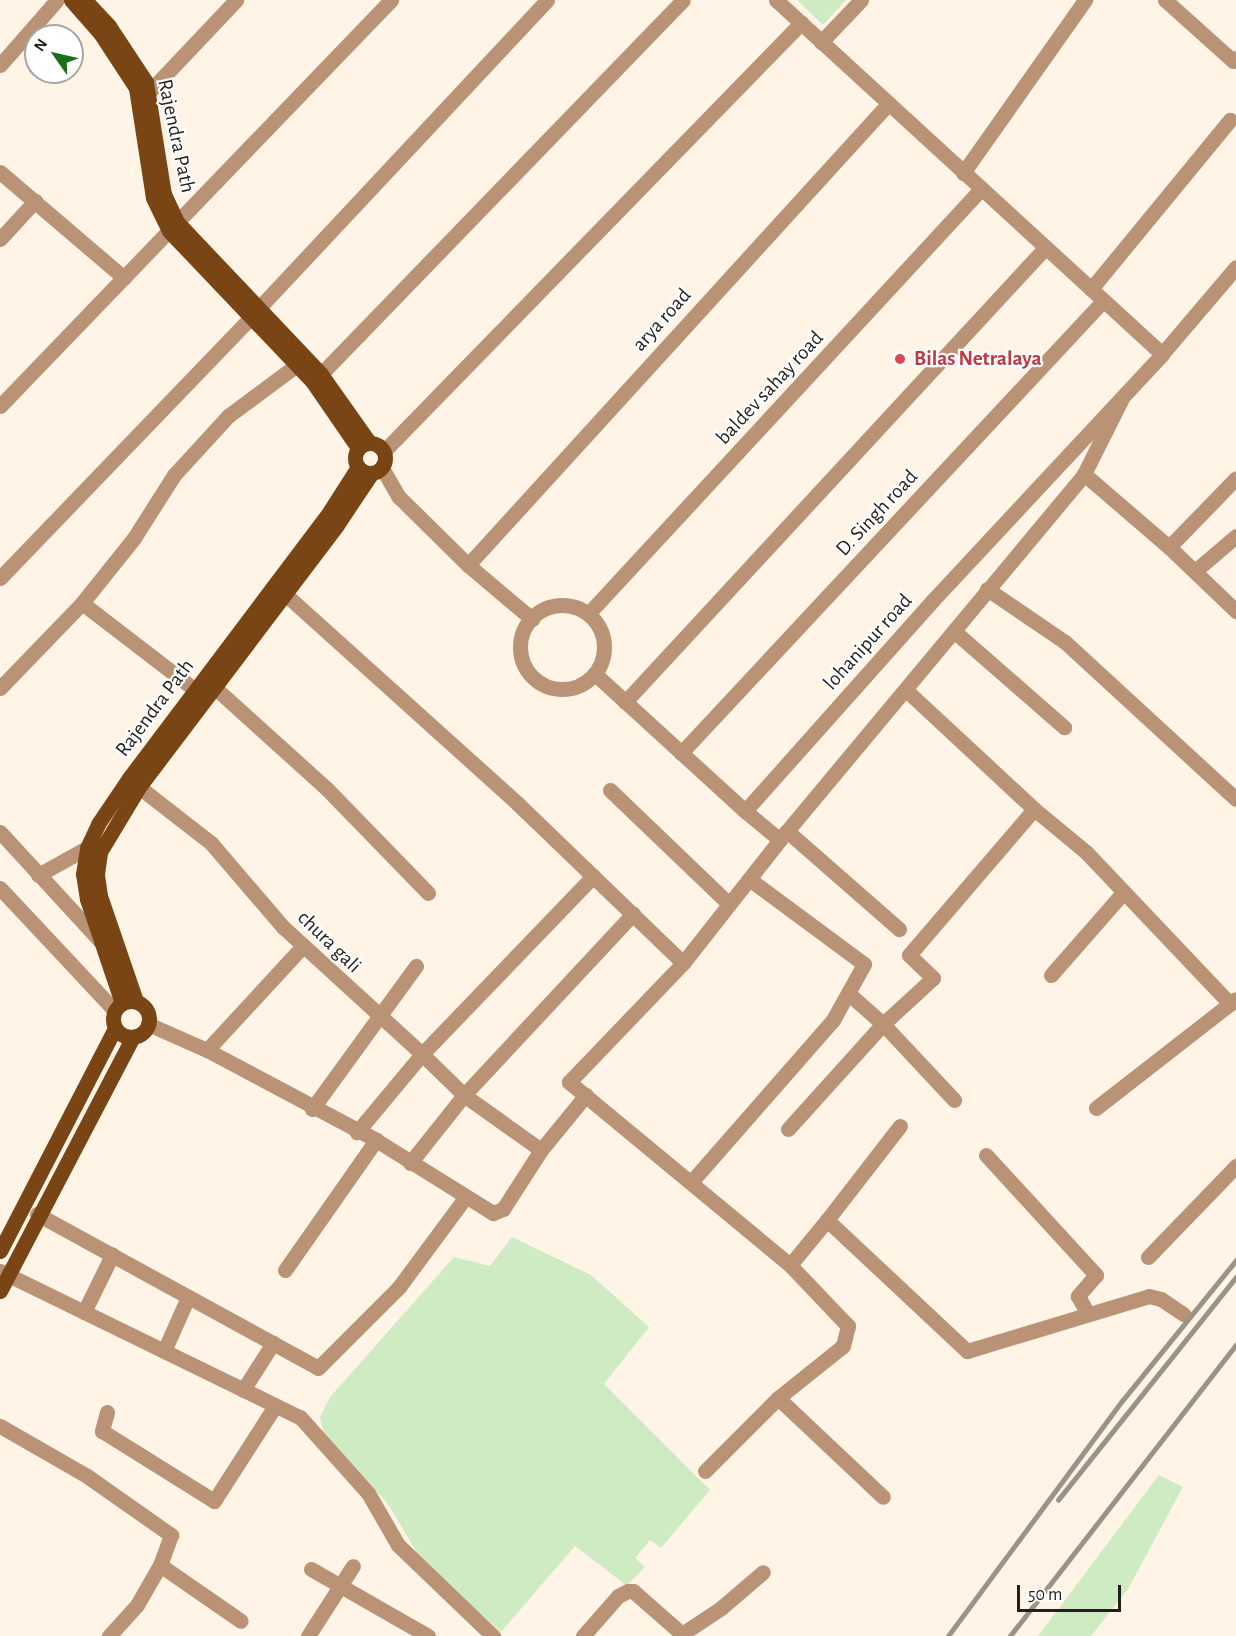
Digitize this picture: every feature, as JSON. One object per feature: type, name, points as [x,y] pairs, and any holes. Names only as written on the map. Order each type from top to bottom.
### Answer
[{"type":"main road","name":"Rajendra Path","points":[[0,1251],[125,1005],[97,874],[100,852],[110,830],[213,686],[285,594],[384,451],[364,445],[298,364],[173,226],[153,198],[140,98],[105,30],[70,0]]},
{"type":"main road","name":"Rajendra Path","points":[[86,0],[149,92],[164,194],[173,226]]},
{"type":"main road","name":"Rajendra Path","points":[[254,314],[321,374],[364,445]]},
{"type":"main road","points":[[364,445],[354,459],[370,470]]},
{"type":"main road","name":"Rajendra Path","points":[[110,943],[87,899],[83,874],[87,848],[123,787],[194,689],[326,517],[370,470]]},
{"type":"main road","name":"Rajendra Path","points":[[125,1005],[147,1010],[148,1024]]},
{"type":"main road","points":[[0,1291],[4,1273],[133,1037],[148,1024]]},
{"type":"main road","points":[[115,1028],[133,1037]]},
{"type":"street","points":[[0,65],[57,0]]},
{"type":"street","points":[[149,92],[236,0]]},
{"type":"street","points":[[0,406],[391,0]]},
{"type":"street","points":[[0,578],[254,314],[547,0]]},
{"type":"street","points":[[321,374],[683,0]]},
{"type":"street","points":[[776,0],[1162,354]]},
{"type":"street","points":[[821,42],[861,0]]},
{"type":"street","points":[[963,173],[1084,0]]},
{"type":"street","points":[[1165,0],[1233,61],[1236,58]]},
{"type":"street","points":[[384,451],[801,23]]},
{"type":"street","name":"arya road","points":[[468,565],[888,104]]},
{"type":"street","points":[[1091,290],[1230,120]]},
{"type":"street","points":[[0,172],[124,278]]},
{"type":"street","name":"baldev sahay road","points":[[588,614],[981,189]]},
{"type":"street","points":[[0,239],[35,201]]},
{"type":"street","points":[[625,702],[1045,248]]},
{"type":"street","name":"lohanipur road","points":[[745,811],[933,600],[1162,354],[1236,267]]},
{"type":"street","name":"D. Singh road","points":[[681,753],[1103,301]]},
{"type":"street","points":[[0,688],[82,603],[134,538],[174,476],[228,416],[298,364]]},
{"type":"street","points":[[705,1471],[778,1398],[843,1346],[848,1326],[790,1266],[692,1181],[569,1082],[683,963],[783,835],[955,632],[987,589],[1084,474],[1120,400]]},
{"type":"street","points":[[370,470],[468,565],[532,619]]},
{"type":"street","points":[[1084,474],[1169,547],[1236,611]]},
{"type":"street","points":[[1169,547],[1236,478]]},
{"type":"street","points":[[1195,571],[1236,536]]},
{"type":"street","points":[[987,589],[1065,642],[1236,799]]},
{"type":"street","points":[[285,594],[633,914],[683,963]]},
{"type":"street","points":[[82,603],[194,689]]},
{"type":"street","points":[[563,605],[588,614],[597,624],[603,642],[601,662],[595,674],[584,683],[555,689],[530,676],[519,649],[521,635],[532,619],[550,607],[563,605]]},
{"type":"street","points":[[955,632],[1064,727]]},
{"type":"street","points":[[595,674],[745,811],[783,835],[899,928]]},
{"type":"street","points":[[213,686],[327,789],[428,892]]},
{"type":"street","points":[[906,690],[1034,808],[1086,852],[1122,894],[1161,929],[1233,1002],[1096,1108]]},
{"type":"street","name":"chura gali","points":[[139,787],[211,843],[303,946],[464,1095],[541,1150]]},
{"type":"street","points":[[610,790],[729,904]]},
{"type":"street","points":[[788,1129],[883,1024],[933,978],[909,955],[1034,808]]},
{"type":"street","points":[[0,832],[38,875],[110,943]]},
{"type":"street","points":[[38,875],[87,848]]},
{"type":"street","points":[[357,1132],[422,1054],[592,876]]},
{"type":"street","points":[[692,1181],[833,1020],[864,964],[749,879]]},
{"type":"street","points":[[0,888],[125,1005]]},
{"type":"street","points":[[1051,975],[1122,894]]},
{"type":"street","points":[[410,1162],[464,1095],[633,914]]},
{"type":"street","points":[[207,1050],[303,946]]},
{"type":"street","points":[[312,1109],[416,966]]},
{"type":"street","points":[[849,994],[883,1024],[954,1100]]},
{"type":"street","points":[[148,1024],[207,1050],[312,1109],[376,1140],[464,1199],[498,1213],[541,1150],[586,1095]]},
{"type":"street","points":[[790,1266],[900,1126]]},
{"type":"street","points":[[285,1270],[376,1140]]},
{"type":"street","points":[[986,1155],[1096,1275],[1078,1296],[1087,1312]]},
{"type":"street","points":[[1148,1257],[1236,1166]]},
{"type":"street","points":[[37,1214],[311,1366],[323,1366],[399,1287],[464,1199]]},
{"type":"street","points":[[827,1220],[967,1351],[1087,1312],[1149,1296],[1161,1299],[1184,1314]]},
{"type":"street","points":[[84,1312],[112,1255]]},
{"type":"street","points":[[4,1273],[300,1417],[368,1493],[398,1545],[493,1636]]},
{"type":"street","points":[[164,1351],[189,1297]]},
{"type":"street","points":[[243,1390],[273,1343]]},
{"type":"street","points":[[778,1398],[883,1497]]},
{"type":"street","points":[[107,1412],[102,1431],[214,1502],[275,1406]]},
{"type":"street","points":[[0,1426],[87,1476],[171,1535],[160,1565],[137,1605],[109,1636]]},
{"type":"street","points":[[160,1565],[241,1621]]},
{"type":"street","points":[[308,1636],[353,1566]]},
{"type":"street","points":[[311,1569],[428,1636]]},
{"type":"street","points":[[583,1636],[618,1596],[628,1591],[633,1591],[678,1634],[697,1633],[763,1572]]},
{"type":"green space","points":[[797,0],[846,0],[823,25]]},
{"type":"green space","points":[[512,1237],[591,1275],[649,1327],[604,1384],[710,1490],[661,1548],[650,1540],[635,1558],[645,1567],[627,1586],[575,1546],[501,1632],[422,1561],[388,1504],[324,1433],[320,1417],[330,1397],[454,1257],[490,1266]]},
{"type":"green space","points":[[1159,1475],[1183,1487],[1128,1589],[1091,1636],[1038,1636]]},
{"type":"railway","points":[[948,1636],[1122,1401],[1236,1260]]},
{"type":"railway","points":[[1058,1500],[1236,1277]]},
{"type":"railway","points":[[1010,1636],[1236,1345]]},
{"type":"place","name":"Bilas Netralaya","points":[[900,359]]}]
